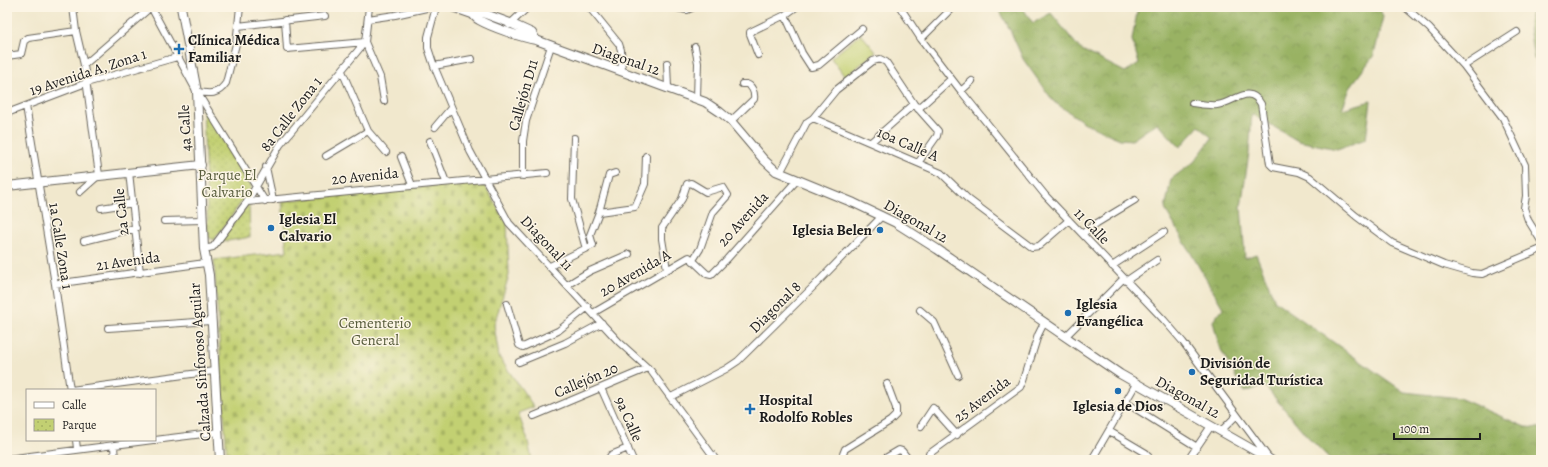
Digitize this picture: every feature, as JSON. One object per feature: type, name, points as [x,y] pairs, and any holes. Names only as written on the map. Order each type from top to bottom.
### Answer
[{"type":"main road","name":"4a Calle","points":[[181,7],[197,92],[204,249]]},
{"type":"main road","name":"Diagonal 12","points":[[452,7],[472,14],[478,20],[697,98],[714,108],[731,121],[764,160],[780,173],[848,200],[882,216],[927,242],[1044,323],[1136,384],[1270,459]]},
{"type":"main road","name":"Diagonal 12","points":[[472,14],[480,12],[510,23],[532,34],[536,40]]},
{"type":"main road","points":[[7,186],[201,165]]},
{"type":"main road","name":"Calzada Sinforoso Aguilar","points":[[204,249],[209,275],[208,321],[216,433],[220,460]]},
{"type":"main road","name":"Calzada Sinforoso Aguilar","points":[[214,460],[216,433]]},
{"type":"street","points":[[73,7],[76,31],[84,65],[99,175],[80,192]]},
{"type":"street","points":[[84,65],[151,7],[197,92],[265,201]]},
{"type":"street","points":[[197,92],[214,94],[223,88],[226,83],[236,44],[240,7]]},
{"type":"street","points":[[369,7],[365,42],[380,77],[384,101]]},
{"type":"street","points":[[368,18],[395,16],[431,7]]},
{"type":"street","name":"Diagonal 11","points":[[436,7],[428,37],[428,48],[434,66],[450,108],[470,151],[512,226],[619,342],[648,368],[671,397],[716,460]]},
{"type":"street","points":[[505,30],[510,23],[528,7]]},
{"type":"street","points":[[672,7],[687,10],[694,7]]},
{"type":"street","points":[[758,55],[750,32],[785,15],[796,7]]},
{"type":"street","name":"11 Calle","points":[[900,7],[921,39],[951,79],[1045,195],[1183,342],[1270,459]]},
{"type":"street","points":[[921,39],[954,7]]},
{"type":"street","points":[[1405,7],[1429,28],[1464,66],[1503,118],[1525,165],[1526,196],[1524,208],[1528,220],[1541,241]]},
{"type":"street","points":[[593,8],[619,44],[621,50],[622,72]]},
{"type":"street","points":[[785,15],[802,53],[811,67],[819,65],[862,29]]},
{"type":"street","points":[[238,26],[325,16]]},
{"type":"street","points":[[285,20],[287,49],[365,42]]},
{"type":"street","points":[[7,56],[21,54],[24,41],[28,38],[76,31]]},
{"type":"street","points":[[1464,66],[1517,32]]},
{"type":"street","name":"8a Calle Zona 1","points":[[204,249],[213,247],[247,202],[280,145],[365,42]]},
{"type":"street","name":"Callejón D11","points":[[523,176],[523,141],[526,121],[551,46]]},
{"type":"street","points":[[695,47],[698,63],[697,98]]},
{"type":"street","name":"19 Avenida A, Zona 1","points":[[7,112],[86,83],[177,57]]},
{"type":"street","points":[[434,66],[472,59]]},
{"type":"street","points":[[780,173],[794,149],[805,125],[813,118],[836,90],[858,72],[880,59],[886,62],[914,104],[938,132],[918,163]]},
{"type":"street","points":[[667,63],[668,88]]},
{"type":"street","points":[[342,71],[368,131],[386,152]]},
{"type":"street","points":[[918,109],[951,79]]},
{"type":"street","points":[[961,91],[972,81]]},
{"type":"street","points":[[731,121],[754,99],[755,95],[751,87],[746,84],[742,84]]},
{"type":"street","points":[[1192,103],[1217,105],[1248,94],[1255,96],[1261,104],[1270,164],[1273,167],[1299,172],[1310,177],[1356,216],[1392,243],[1407,250],[1444,265],[1472,274],[1482,274],[1541,249]]},
{"type":"street","points":[[871,142],[914,104]]},
{"type":"street","name":"1a Calle Zona 1","points":[[26,106],[55,284],[70,389]]},
{"type":"street","points":[[435,127],[450,108]]},
{"type":"street","name":"10a Calle A","points":[[813,118],[943,174],[968,199],[1030,246],[1035,248],[1068,220]]},
{"type":"street","points":[[326,156],[368,131]]},
{"type":"street","points":[[574,138],[572,199],[586,249]]},
{"type":"street","points":[[430,141],[446,182]]},
{"type":"street","points":[[599,212],[635,207],[645,184],[646,156]]},
{"type":"street","points":[[401,157],[412,185]]},
{"type":"street","points":[[266,167],[273,200]]},
{"type":"street","name":"2a Calle","points":[[129,172],[140,273]]},
{"type":"street","name":"20 Avenida","points":[[247,202],[547,173]]},
{"type":"street","points":[[550,266],[593,246],[590,235],[599,212],[608,175],[615,173]]},
{"type":"street","name":"20 Avenida","points":[[708,275],[727,259],[797,180]]},
{"type":"street","points":[[667,269],[662,239],[662,228],[682,199],[687,184],[690,183],[706,192],[723,187],[728,195],[714,210],[700,249],[693,260]]},
{"type":"street","points":[[1082,234],[1135,200]]},
{"type":"street","points":[[101,208],[133,203]]},
{"type":"street","name":"Diagonal 8","points":[[671,397],[738,361],[882,216]]},
{"type":"street","points":[[164,221],[203,220]]},
{"type":"street","points":[[84,241],[136,228]]},
{"type":"street","points":[[1112,266],[1164,232]]},
{"type":"street","points":[[567,285],[590,271],[629,254]]},
{"type":"street","name":"20 Avenida A","points":[[593,313],[689,257],[708,275]]},
{"type":"street","points":[[1065,336],[1125,279],[1157,260]]},
{"type":"street","name":"21 Avenida","points":[[55,284],[206,263]]},
{"type":"street","name":"20 Avenida A","points":[[506,304],[519,345],[523,347],[558,331],[588,307]]},
{"type":"street","points":[[920,310],[934,322],[958,375]]},
{"type":"street","points":[[108,328],[208,321]]},
{"type":"street","points":[[519,362],[565,343],[602,323]]},
{"type":"street","name":"25 Avenida","points":[[928,460],[929,454],[957,435],[1020,387],[1024,380],[1038,335],[1044,323]]},
{"type":"street","name":"Callejón 20","points":[[534,416],[648,368]]},
{"type":"street","points":[[78,389],[212,372]]},
{"type":"street","points":[[845,460],[843,454],[845,449],[890,421],[896,415],[896,408],[887,384]]},
{"type":"street","points":[[1095,460],[1094,456],[1136,384]]},
{"type":"street","name":"9a Calle","points":[[601,388],[633,460]]},
{"type":"street","points":[[1125,402],[1197,447]]},
{"type":"street","points":[[921,426],[933,408],[957,435]]},
{"type":"street","points":[[1221,432],[1237,415]]},
{"type":"street","points":[[1188,460],[1211,426]]},
{"type":"street","points":[[1109,431],[1146,453],[1148,457],[1147,460]]},
{"type":"street","points":[[156,440],[216,433]]},
{"type":"street","points":[[76,441],[77,449]]},
{"type":"street","points":[[9,459],[147,441]]},
{"type":"street","points":[[114,446],[115,460]]},
{"type":"street","points":[[608,460],[611,455],[628,448]]},
{"type":"street","points":[[882,460],[900,450],[909,460]]},
{"type":"green space","points":[[998,7],[1022,7],[1033,23],[1051,13],[1080,49],[1125,72],[1139,63],[1132,40],[1138,7],[1379,7],[1383,17],[1374,55],[1351,86],[1342,109],[1371,101],[1366,139],[1337,149],[1298,141],[1252,114],[1249,153],[1241,207],[1245,258],[1256,254],[1275,301],[1404,392],[1459,398],[1525,427],[1541,428],[1541,460],[1331,460],[1307,436],[1265,386],[1244,392],[1219,346],[1213,321],[1223,308],[1165,209],[1171,179],[1194,162],[1212,138],[1199,126],[1180,147],[1157,123],[1132,140],[1120,139],[1088,125],[1054,102],[1023,59]]},
{"type":"green space","points":[[1532,7],[1541,7],[1541,66],[1534,59],[1529,27]]},
{"type":"green space","points":[[861,34],[876,52],[845,77],[831,58]]},
{"type":"green space","name":"Parque El Calvario","points":[[206,106],[251,180],[251,189],[214,240],[208,237],[203,107]]},
{"type":"green space","name":"Cementerio General","points":[[482,181],[507,223],[509,275],[494,325],[499,357],[534,407],[518,413],[527,438],[532,460],[227,460],[214,260],[287,251],[282,201]]},
{"type":"green space","points":[[249,203],[250,237],[217,243]]},
{"type":"place","name":"Clínica Médica Familiar","points":[[179,49]]},
{"type":"place","name":"Iglesia El Calvario","points":[[271,228]]},
{"type":"place","name":"Iglesia Belen","points":[[880,230]]},
{"type":"place","name":"Iglesia Evangélica","points":[[1068,313]]},
{"type":"place","name":"División de Seguridad Turística","points":[[1192,372]]},
{"type":"place","name":"Iglesia de Dios","points":[[1118,391]]},
{"type":"place","name":"Hospital Rodolfo Robles","points":[[750,409]]}]
